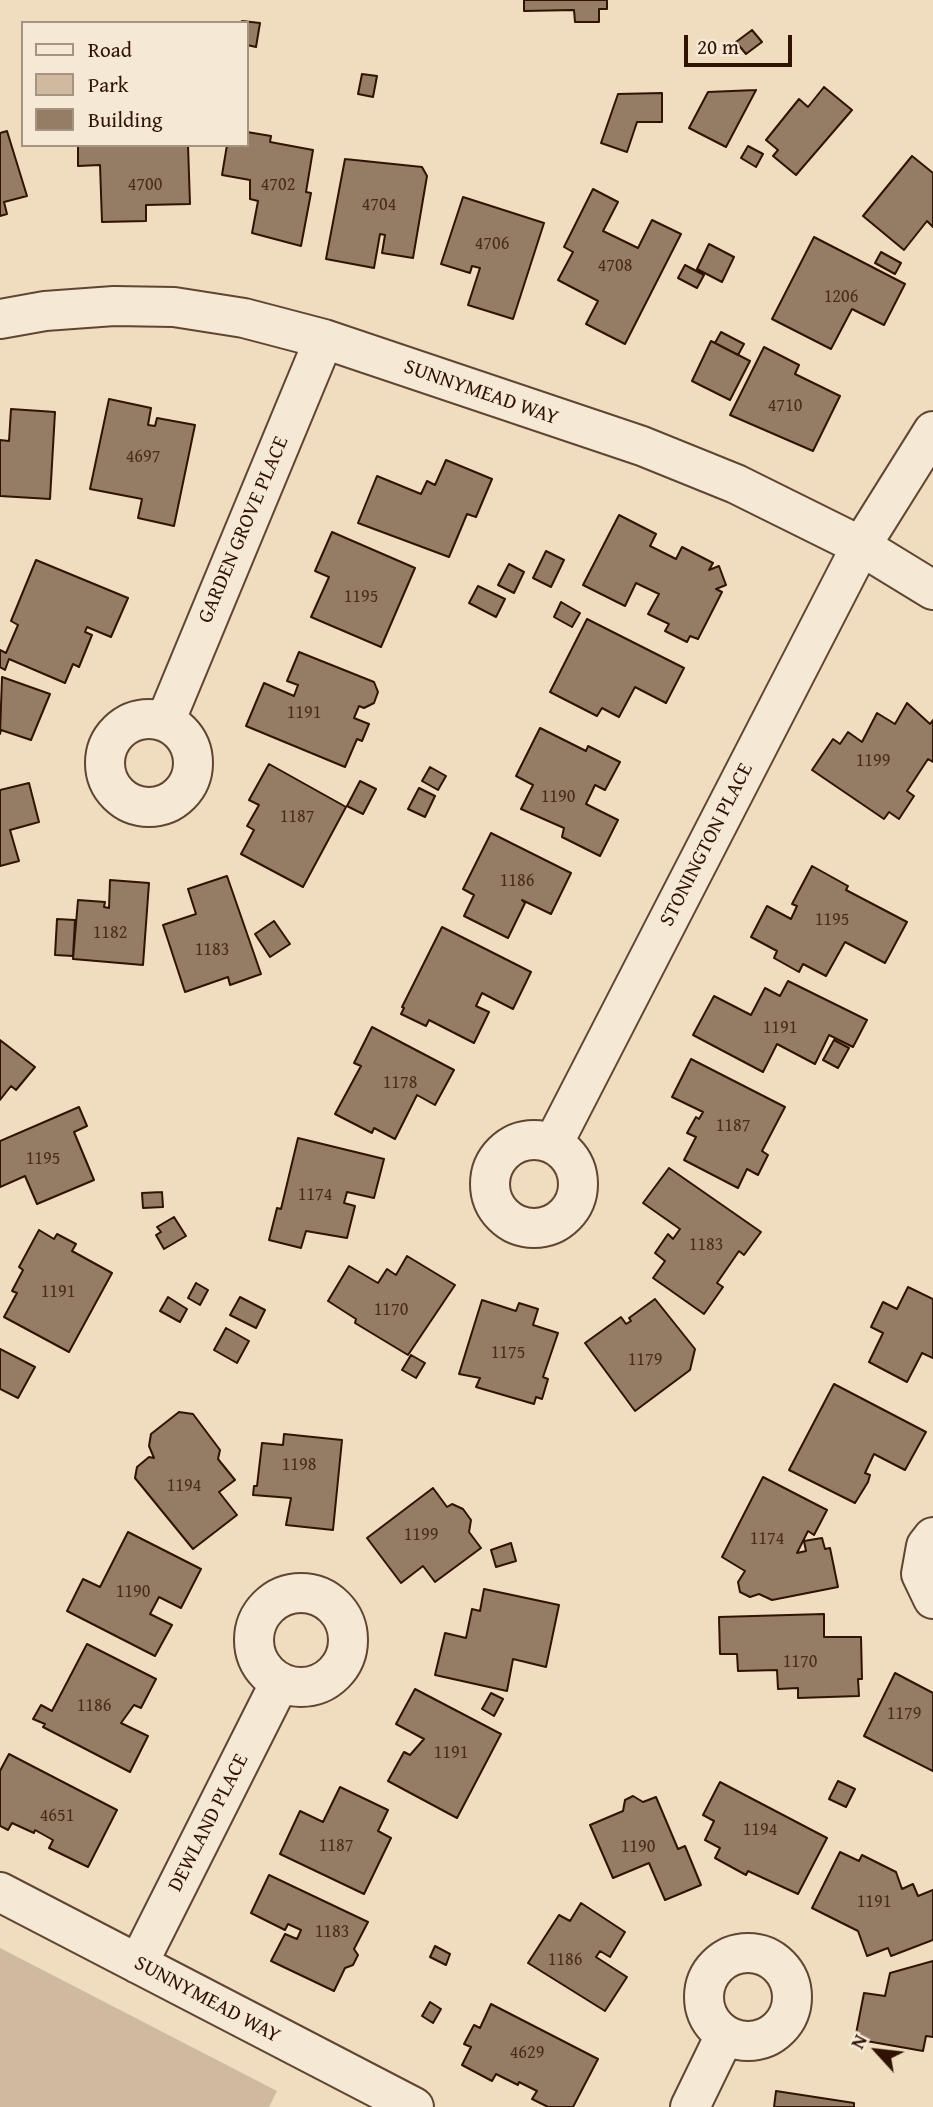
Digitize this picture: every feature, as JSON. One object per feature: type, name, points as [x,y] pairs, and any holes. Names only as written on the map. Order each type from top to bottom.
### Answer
[{"type":"street","name":"SUNNYMEAD WAY","points":[[0,319],[45,311],[114,306],[174,307],[244,317],[324,339],[642,446],[736,484],[861,546],[933,590]]},
{"type":"street","name":"GARDEN GROVE PLACE","points":[[164,722],[324,339]]},
{"type":"street","name":"STONINGTON PLACE","points":[[553,1144],[861,546],[933,431]]},
{"type":"street","points":[[933,1537],[926,1546],[921,1574],[933,1599]]},
{"type":"street","name":"DEWLAND PLACE","points":[[138,1964],[280,1682]]},
{"type":"street","name":"SUNNYMEAD WAY","points":[[0,1892],[414,2107]]},
{"type":"street","points":[[690,2107],[725,2035]]},
{"type":"green space","points":[[0,1948],[277,2091],[269,2107],[0,2107]]},
{"type":"building","points":[[524,0],[607,0],[607,9],[599,9],[599,22],[575,22],[574,10],[524,11]]},
{"type":"building","points":[[248,22],[260,23],[256,47],[248,45]]},
{"type":"building","points":[[752,30],[762,42],[746,54],[736,42]]},
{"type":"building","points":[[362,74],[377,76],[373,97],[358,94]]},
{"type":"building","points":[[824,87],[852,110],[796,175],[773,156],[778,150],[766,140],[799,99],[808,107]]},
{"type":"building","points":[[756,90],[726,147],[689,128],[708,92]]},
{"type":"building","points":[[662,93],[662,122],[637,122],[627,152],[601,143],[618,94]]},
{"type":"building","points":[[7,131],[27,196],[4,202],[7,214],[0,216],[0,133]]},
{"type":"building","points":[[248,132],[271,136],[270,142],[313,150],[306,192],[311,193],[301,246],[252,233],[258,201],[250,199],[250,180],[222,175],[227,147],[248,147]]},
{"type":"building","points":[[748,146],[763,154],[756,167],[741,158]]},
{"type":"building","points":[[78,147],[188,147],[190,204],[146,205],[146,221],[102,222],[100,165],[78,166]]},
{"type":"building","points":[[912,156],[933,173],[933,227],[927,221],[904,250],[863,216]]},
{"type":"building","points":[[345,159],[422,167],[427,176],[413,258],[382,253],[385,235],[380,234],[374,268],[326,259]]},
{"type":"building","points":[[593,189],[618,202],[603,231],[638,248],[652,220],[681,234],[625,344],[586,324],[598,301],[558,280],[573,252],[564,247]]},
{"type":"building","points":[[463,197],[544,223],[513,319],[468,305],[480,268],[472,266],[470,273],[441,264]]},
{"type":"building","points":[[814,237],[905,284],[884,325],[852,309],[831,349],[772,319]]},
{"type":"building","points":[[709,244],[734,257],[722,282],[697,269]]},
{"type":"building","points":[[881,252],[901,263],[895,274],[875,263]]},
{"type":"building","points":[[685,265],[704,275],[697,288],[678,278]]},
{"type":"building","points":[[721,332],[744,344],[738,355],[715,343]]},
{"type":"building","points":[[711,341],[750,361],[730,400],[692,381]]},
{"type":"building","points":[[764,347],[799,365],[795,374],[840,396],[813,451],[730,415]]},
{"type":"building","points":[[109,399],[151,408],[148,425],[155,426],[157,418],[195,425],[174,526],[138,518],[142,499],[90,489]]},
{"type":"building","points":[[11,409],[55,412],[50,499],[0,496],[0,440],[9,441]]},
{"type":"building","points":[[446,460],[492,479],[476,517],[467,514],[449,557],[358,523],[377,476],[421,494],[427,481],[435,485]]},
{"type":"building","points":[[619,515],[656,534],[650,546],[676,559],[682,547],[713,563],[709,570],[719,566],[726,585],[716,589],[722,592],[698,639],[690,636],[687,642],[665,631],[669,624],[648,614],[659,594],[636,583],[625,606],[583,585]]},
{"type":"building","points":[[332,532],[415,568],[381,647],[311,617],[329,577],[315,571]]},
{"type":"building","points":[[546,551],[564,560],[551,587],[533,578]]},
{"type":"building","points":[[36,560],[128,598],[111,637],[87,627],[85,632],[92,635],[79,667],[73,664],[65,683],[9,659],[5,670],[0,667],[0,650],[6,653],[18,625],[11,621]]},
{"type":"building","points":[[509,564],[524,572],[514,593],[498,585]]},
{"type":"building","points":[[478,586],[505,599],[496,617],[469,603]]},
{"type":"building","points":[[561,602],[580,613],[572,627],[554,617]]},
{"type":"building","points":[[587,619],[684,668],[666,703],[635,687],[619,717],[602,708],[597,716],[550,692]]},
{"type":"building","points":[[299,652],[374,682],[378,692],[374,703],[364,708],[359,706],[354,718],[369,724],[362,741],[357,739],[345,767],[246,726],[264,683],[294,696],[298,685],[287,681]]},
{"type":"building","points":[[2,677],[50,694],[31,740],[1,730],[0,734]]},
{"type":"building","points":[[907,703],[930,724],[933,720],[933,762],[928,759],[907,791],[914,796],[899,819],[889,812],[884,819],[812,770],[833,739],[840,744],[848,732],[862,742],[877,713],[895,724]]},
{"type":"building","points":[[540,728],[586,751],[588,746],[620,762],[605,790],[595,785],[586,804],[618,820],[600,856],[562,837],[564,828],[521,809],[533,785],[516,776]]},
{"type":"building","points":[[269,764],[346,807],[303,887],[241,854],[254,830],[247,826],[259,805],[249,800]]},
{"type":"building","points":[[430,767],[446,776],[438,790],[422,781]]},
{"type":"building","points":[[360,781],[376,789],[363,814],[347,806]]},
{"type":"building","points":[[29,783],[39,822],[10,830],[19,861],[0,866],[0,790]]},
{"type":"building","points":[[419,788],[435,796],[425,817],[408,809]]},
{"type":"building","points":[[491,833],[571,873],[551,914],[522,900],[525,903],[508,938],[464,916],[474,895],[463,889]]},
{"type":"building","points":[[812,866],[848,886],[846,890],[907,922],[885,963],[845,942],[826,976],[803,964],[799,972],[774,958],[777,951],[751,937],[767,906],[791,919],[797,906],[792,904]]},
{"type":"building","points":[[227,876],[261,974],[230,985],[228,977],[185,992],[163,925],[196,914],[188,889]]},
{"type":"building","points":[[110,880],[149,883],[143,965],[73,959],[78,900],[105,902],[104,907],[109,908]]},
{"type":"building","points":[[57,919],[75,920],[73,956],[55,955]]},
{"type":"building","points":[[274,921],[290,944],[270,957],[255,934]]},
{"type":"building","points":[[442,927],[531,972],[513,1009],[482,993],[476,1006],[489,1012],[474,1043],[429,1020],[426,1026],[401,1014]]},
{"type":"building","points":[[788,981],[867,1020],[853,1047],[829,1035],[815,1064],[777,1044],[763,1072],[693,1035],[714,996],[751,1015],[765,988],[780,996]]},
{"type":"building","points":[[372,1027],[454,1070],[435,1105],[417,1095],[395,1139],[374,1128],[372,1133],[335,1114],[361,1066],[354,1063]]},
{"type":"building","points":[[0,1040],[35,1067],[16,1090],[11,1086],[0,1100]]},
{"type":"building","points":[[834,1040],[849,1048],[838,1068],[823,1060]]},
{"type":"building","points":[[691,1059],[785,1107],[762,1151],[768,1155],[758,1175],[747,1169],[738,1188],[684,1160],[696,1137],[687,1133],[696,1117],[699,1119],[703,1112],[672,1097]]},
{"type":"building","points":[[79,1107],[87,1126],[74,1132],[94,1180],[37,1204],[25,1176],[0,1187],[0,1141]]},
{"type":"building","points":[[298,1138],[384,1159],[374,1198],[347,1192],[344,1203],[355,1206],[347,1238],[306,1231],[301,1248],[269,1240],[277,1208],[281,1209]]},
{"type":"building","points":[[669,1168],[761,1232],[744,1255],[739,1251],[717,1283],[723,1287],[704,1314],[653,1278],[665,1261],[655,1253],[668,1234],[673,1239],[680,1229],[643,1203]]},
{"type":"building","points":[[162,1192],[163,1207],[143,1208],[142,1193]]},
{"type":"building","points":[[174,1217],[186,1236],[164,1249],[156,1235],[161,1232],[157,1227]]},
{"type":"building","points":[[39,1230],[54,1239],[57,1234],[76,1244],[72,1251],[112,1273],[69,1352],[4,1317],[17,1293],[12,1291],[23,1270],[19,1267]]},
{"type":"building","points":[[407,1256],[455,1285],[408,1355],[355,1323],[356,1319],[328,1301],[349,1266],[378,1283],[387,1269],[396,1275]]},
{"type":"building","points":[[196,1283],[208,1290],[200,1305],[188,1298]]},
{"type":"building","points":[[908,1287],[933,1299],[933,1358],[922,1353],[907,1382],[869,1362],[883,1333],[871,1327],[883,1302],[897,1309]]},
{"type":"building","points":[[168,1297],[187,1309],[180,1322],[160,1311]]},
{"type":"building","points":[[240,1297],[265,1310],[256,1328],[230,1315]]},
{"type":"building","points":[[655,1299],[695,1349],[690,1370],[635,1411],[585,1343],[621,1317],[626,1324],[631,1321],[629,1318]]},
{"type":"building","points":[[482,1300],[516,1311],[519,1303],[538,1309],[533,1325],[558,1333],[543,1377],[548,1379],[542,1399],[536,1397],[534,1404],[476,1387],[480,1378],[459,1374]]},
{"type":"building","points":[[226,1328],[249,1341],[237,1363],[214,1350]]},
{"type":"building","points":[[0,1349],[35,1367],[18,1398],[0,1389]]},
{"type":"building","points":[[411,1355],[425,1363],[416,1378],[402,1370]]},
{"type":"building","points":[[834,1384],[926,1432],[905,1470],[874,1454],[865,1473],[870,1475],[868,1482],[855,1503],[789,1470]]},
{"type":"building","points":[[179,1412],[193,1414],[220,1450],[218,1459],[235,1480],[219,1492],[237,1515],[193,1549],[135,1478],[137,1467],[149,1457],[154,1458],[149,1446],[151,1434]]},
{"type":"building","points":[[284,1434],[342,1440],[333,1530],[286,1525],[291,1498],[253,1495],[254,1486],[257,1486],[262,1443],[283,1445]]},
{"type":"building","points":[[763,1477],[827,1510],[814,1535],[808,1531],[797,1553],[806,1551],[804,1541],[822,1538],[825,1549],[830,1548],[838,1587],[772,1600],[759,1594],[750,1597],[740,1592],[738,1582],[745,1571],[722,1557]]},
{"type":"building","points":[[433,1488],[447,1507],[452,1504],[463,1509],[471,1520],[469,1532],[481,1548],[435,1582],[423,1566],[401,1583],[367,1538]]},
{"type":"building","points":[[128,1532],[201,1569],[181,1608],[159,1597],[150,1614],[172,1625],[155,1656],[67,1611],[83,1579],[100,1587]]},
{"type":"building","points":[[511,1543],[516,1561],[496,1567],[491,1550]]},
{"type":"building","points":[[484,1589],[559,1605],[546,1667],[513,1659],[507,1691],[435,1675],[445,1633],[466,1638],[472,1609],[480,1611]]},
{"type":"building","points":[[824,1614],[824,1637],[861,1637],[862,1679],[858,1679],[859,1696],[798,1698],[798,1688],[778,1689],[777,1670],[738,1671],[737,1654],[720,1654],[719,1617]]},
{"type":"building","points":[[87,1644],[156,1679],[141,1708],[134,1705],[121,1723],[148,1736],[130,1772],[43,1727],[45,1724],[33,1719],[41,1705],[52,1711]]},
{"type":"building","points":[[895,1673],[933,1693],[933,1771],[864,1736]]},
{"type":"building","points":[[415,1689],[501,1734],[457,1818],[388,1781],[404,1752],[410,1755],[424,1739],[396,1724]]},
{"type":"building","points":[[491,1693],[503,1699],[494,1716],[482,1709]]},
{"type":"building","points":[[9,1754],[117,1810],[88,1867],[49,1848],[53,1840],[35,1830],[34,1833],[12,1823],[8,1830],[0,1826],[0,1771]]},
{"type":"building","points":[[838,1781],[855,1789],[846,1807],[829,1799]]},
{"type":"building","points":[[720,1782],[827,1838],[798,1894],[748,1871],[746,1875],[715,1858],[720,1848],[705,1840],[714,1821],[703,1815]]},
{"type":"building","points":[[340,1787],[388,1810],[378,1831],[391,1838],[364,1894],[280,1854],[300,1811],[323,1822]]},
{"type":"building","points":[[633,1796],[643,1802],[656,1797],[678,1849],[685,1846],[701,1885],[665,1900],[649,1863],[613,1878],[590,1825],[623,1811],[625,1800]]},
{"type":"building","points":[[840,1852],[859,1861],[862,1855],[896,1872],[902,1889],[913,1884],[918,1896],[933,1890],[933,1940],[891,1956],[888,1948],[867,1956],[858,1931],[812,1908]]},
{"type":"building","points":[[269,1875],[368,1922],[354,1949],[358,1955],[353,1965],[345,1968],[334,1991],[271,1961],[285,1934],[297,1939],[301,1930],[288,1924],[285,1930],[251,1913]]},
{"type":"building","points":[[581,1903],[625,1932],[610,1957],[600,1951],[596,1957],[627,1977],[605,2011],[528,1963],[559,1915],[570,1921]]},
{"type":"building","points":[[435,1946],[450,1954],[446,1965],[430,1957]]},
{"type":"building","points":[[933,1961],[933,2037],[926,2036],[923,2051],[855,2039],[864,1993],[885,1996],[890,1973]]},
{"type":"building","points":[[430,2002],[441,2009],[433,2023],[422,2016]]},
{"type":"building","points":[[491,2004],[598,2059],[573,2107],[548,2107],[532,2099],[537,2091],[519,2082],[518,2085],[496,2074],[492,2081],[462,2065],[471,2047],[464,2044],[474,2025],[480,2028]]},
{"type":"building","points":[[776,2091],[854,2103],[854,2107],[774,2107]]}]
